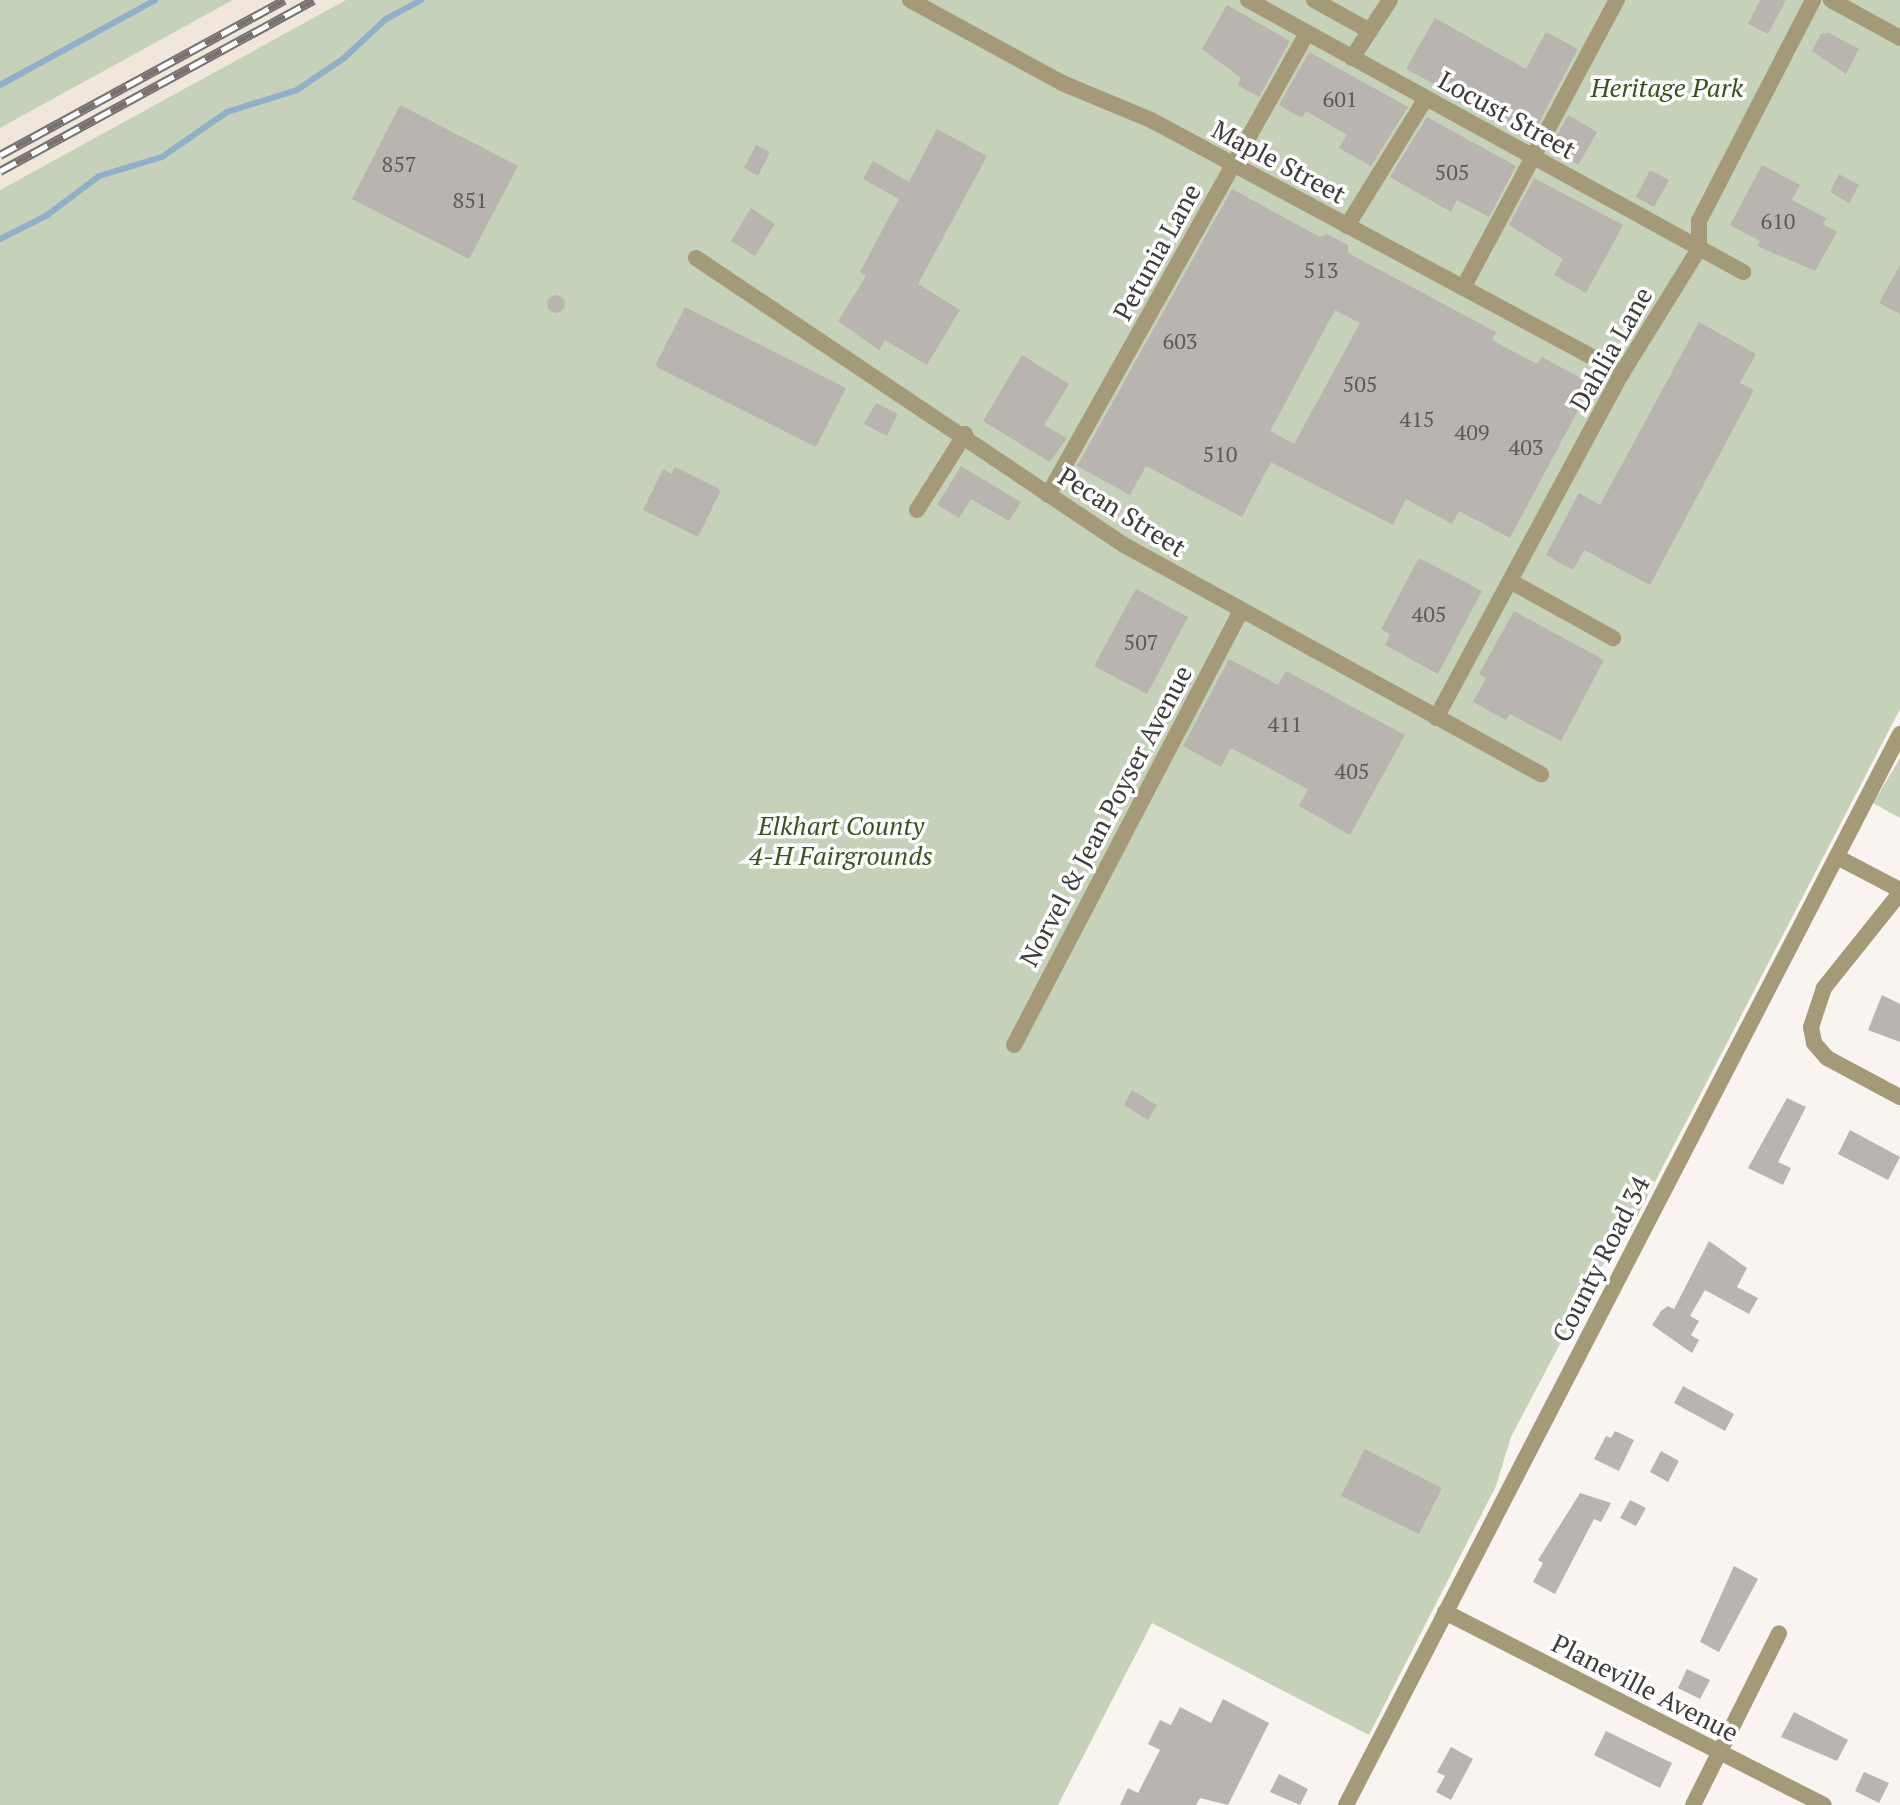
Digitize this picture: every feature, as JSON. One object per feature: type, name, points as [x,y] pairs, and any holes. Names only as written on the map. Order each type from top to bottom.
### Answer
[{"type":"street","name":"Maple Street","points":[[910,0],[1062,83],[1143,116],[1622,373]]},
{"type":"street","name":"Locust Street","points":[[1248,0],[1743,272]]},
{"type":"street","points":[[1314,0],[1370,31]]},
{"type":"street","points":[[1352,58],[1390,0]]},
{"type":"street","points":[[1463,288],[1617,0]]},
{"type":"street","name":"Dahlia Lane","points":[[1436,718],[1622,373],[1699,249],[1699,221],[1813,0]]},
{"type":"street","points":[[1831,0],[1900,38]]},
{"type":"street","name":"Petunia Lane","points":[[1048,495],[1307,33]]},
{"type":"street","points":[[1347,226],[1426,98]]},
{"type":"street","name":"Pecan Street","points":[[696,258],[965,434],[1048,495],[1241,611],[1541,774]]},
{"type":"street","points":[[917,510],[965,434]]},
{"type":"street","points":[[1510,581],[1613,638]]},
{"type":"street","name":"Norvel & Jean Poyser Avenue","points":[[1014,1045],[1241,611]]},
{"type":"street","name":"County Road 34","points":[[1346,1805],[1900,734]]},
{"type":"street","points":[[1837,857],[1900,892],[1824,988],[1811,1027],[1814,1043],[1827,1058],[1900,1097]]},
{"type":"street","name":"Planeville Avenue","points":[[1445,1612],[1824,1805]]},
{"type":"street","points":[[1693,1805],[1779,1633]]},
{"type":"shaded area","points":[[233,0],[346,0],[0,190],[0,128]]},
{"type":"green space","points":[[0,0],[233,0],[0,128]]},
{"type":"green space","name":"Elkhart County 4-H Fairgrounds","points":[[346,0],[1900,0],[1900,709],[1628,1234],[1599,1270],[1511,1437],[1496,1486],[1369,1735],[1152,1623],[1058,1805],[0,1805],[0,190]]},
{"type":"green space","points":[[1900,758],[1900,818],[1873,803]]},
{"type":"building","points":[[1760,0],[1786,0],[1768,34],[1748,24]]},
{"type":"building","points":[[1227,5],[1290,41],[1259,97],[1238,85],[1241,78],[1202,49]]},
{"type":"building","points":[[1435,18],[1526,69],[1546,32],[1578,49],[1532,136],[1406,69]]},
{"type":"building","points":[[1829,33],[1859,49],[1846,74],[1812,51],[1821,34]]},
{"type":"building","points":[[1309,52],[1408,107],[1371,166],[1339,148],[1347,135],[1306,111],[1302,118],[1279,105]]},
{"type":"building","points":[[400,105],[518,166],[469,259],[352,199]]},
{"type":"building","points":[[1568,115],[1597,132],[1578,165],[1551,147]]},
{"type":"building","points":[[1427,117],[1516,166],[1489,217],[1457,200],[1451,212],[1390,177]]},
{"type":"building","points":[[937,129],[987,156],[918,284],[960,310],[927,365],[885,340],[879,350],[838,321],[866,276],[860,272],[899,199],[863,179],[873,161],[909,182]]},
{"type":"building","points":[[756,145],[770,152],[758,176],[744,168]]},
{"type":"building","points":[[1762,165],[1800,185],[1792,200],[1826,218],[1823,224],[1837,232],[1815,271],[1757,246],[1760,241],[1730,225]]},
{"type":"building","points":[[1650,170],[1669,180],[1654,207],[1636,197]]},
{"type":"building","points":[[1839,174],[1859,185],[1849,203],[1830,192]]},
{"type":"building","points":[[1534,178],[1623,225],[1586,293],[1554,275],[1563,259],[1509,225]]},
{"type":"building","points":[[1232,189],[1320,237],[1327,234],[1348,245],[1348,253],[1496,332],[1492,340],[1537,364],[1542,357],[1592,384],[1510,538],[1459,511],[1452,524],[1406,499],[1393,525],[1271,462],[1242,517],[1146,466],[1130,495],[1077,466]],"holes":[[[1335,310],[1360,323],[1294,444],[1270,431]]]},
{"type":"building","points":[[751,208],[775,224],[755,256],[731,241]]},
{"type":"building","points":[[1900,265],[1900,314],[1879,303]]},
{"type":"building","points":[[556,295],[565,304],[556,313],[547,304]]},
{"type":"building","points":[[685,307],[846,388],[816,447],[655,366]]},
{"type":"building","points":[[1699,322],[1756,354],[1740,383],[1754,390],[1650,585],[1584,550],[1573,570],[1546,555],[1579,493],[1600,505]]},
{"type":"building","points":[[1022,355],[1069,384],[1044,425],[1067,438],[1050,462],[983,421]]},
{"type":"building","points":[[876,403],[898,414],[887,436],[864,424]]},
{"type":"building","points":[[961,466],[1021,502],[1009,521],[971,499],[959,518],[937,505]]},
{"type":"building","points":[[675,467],[721,490],[698,537],[643,510],[663,469],[672,474]]},
{"type":"building","points":[[1419,558],[1482,591],[1438,674],[1385,645],[1390,634],[1381,629]]},
{"type":"building","points":[[1136,589],[1188,617],[1147,694],[1094,666]]},
{"type":"building","points":[[1514,611],[1604,660],[1561,741],[1510,714],[1506,720],[1473,702],[1486,678],[1479,674]]},
{"type":"building","points":[[1229,659],[1278,685],[1286,671],[1405,735],[1350,835],[1299,806],[1308,789],[1231,748],[1221,767],[1183,746]]},
{"type":"building","points":[[1882,995],[1900,1004],[1900,1042],[1868,1030]]},
{"type":"building","points":[[1132,1090],[1157,1105],[1148,1120],[1124,1105]]},
{"type":"building","points":[[1787,1098],[1806,1107],[1778,1162],[1791,1168],[1783,1185],[1748,1168]]},
{"type":"building","points":[[1850,1130],[1900,1157],[1888,1180],[1838,1154]]},
{"type":"building","points":[[1709,1241],[1747,1268],[1737,1287],[1758,1298],[1749,1314],[1705,1290],[1690,1316],[1699,1321],[1691,1335],[1699,1340],[1692,1353],[1652,1325],[1661,1311],[1668,1306],[1674,1309]]},
{"type":"building","points":[[1683,1386],[1734,1414],[1725,1431],[1674,1403]]},
{"type":"building","points":[[1615,1431],[1634,1440],[1619,1471],[1594,1459],[1606,1436],[1611,1438]]},
{"type":"building","points":[[1365,1449],[1442,1488],[1419,1534],[1341,1496]]},
{"type":"building","points":[[1661,1451],[1679,1461],[1668,1482],[1650,1472]]},
{"type":"building","points":[[1580,1493],[1611,1503],[1601,1522],[1594,1519],[1555,1594],[1533,1582],[1543,1563],[1538,1560]]},
{"type":"building","points":[[1630,1500],[1646,1508],[1636,1526],[1620,1518]]},
{"type":"building","points":[[1734,1566],[1758,1579],[1719,1652],[1700,1642]]},
{"type":"building","points":[[1687,1669],[1710,1680],[1700,1699],[1678,1688]]},
{"type":"building","points":[[1223,1699],[1269,1723],[1228,1805],[1200,1798],[1196,1805],[1120,1805],[1128,1788],[1138,1793],[1160,1750],[1148,1744],[1160,1720],[1171,1725],[1180,1707],[1211,1723]]},
{"type":"building","points":[[1794,1712],[1848,1740],[1837,1761],[1781,1737]]},
{"type":"building","points":[[1606,1731],[1672,1763],[1660,1788],[1594,1755]]},
{"type":"building","points":[[1451,1747],[1473,1759],[1451,1800],[1436,1792],[1445,1776],[1437,1772]]},
{"type":"building","points":[[1864,1772],[1889,1783],[1879,1803],[1855,1791]]},
{"type":"building","points":[[1279,1774],[1308,1789],[1300,1805],[1270,1792]]},
{"type":"waterway","points":[[0,85],[155,0]]},
{"type":"waterway","points":[[0,239],[46,216],[99,176],[162,157],[227,112],[297,90],[344,58],[386,19],[421,0]]},
{"type":"railway","points":[[0,155],[284,0]]},
{"type":"railway","points":[[0,171],[313,0]]},
{"type":"park label","name":"Heritage Park","points":[[1667,88]]}]
